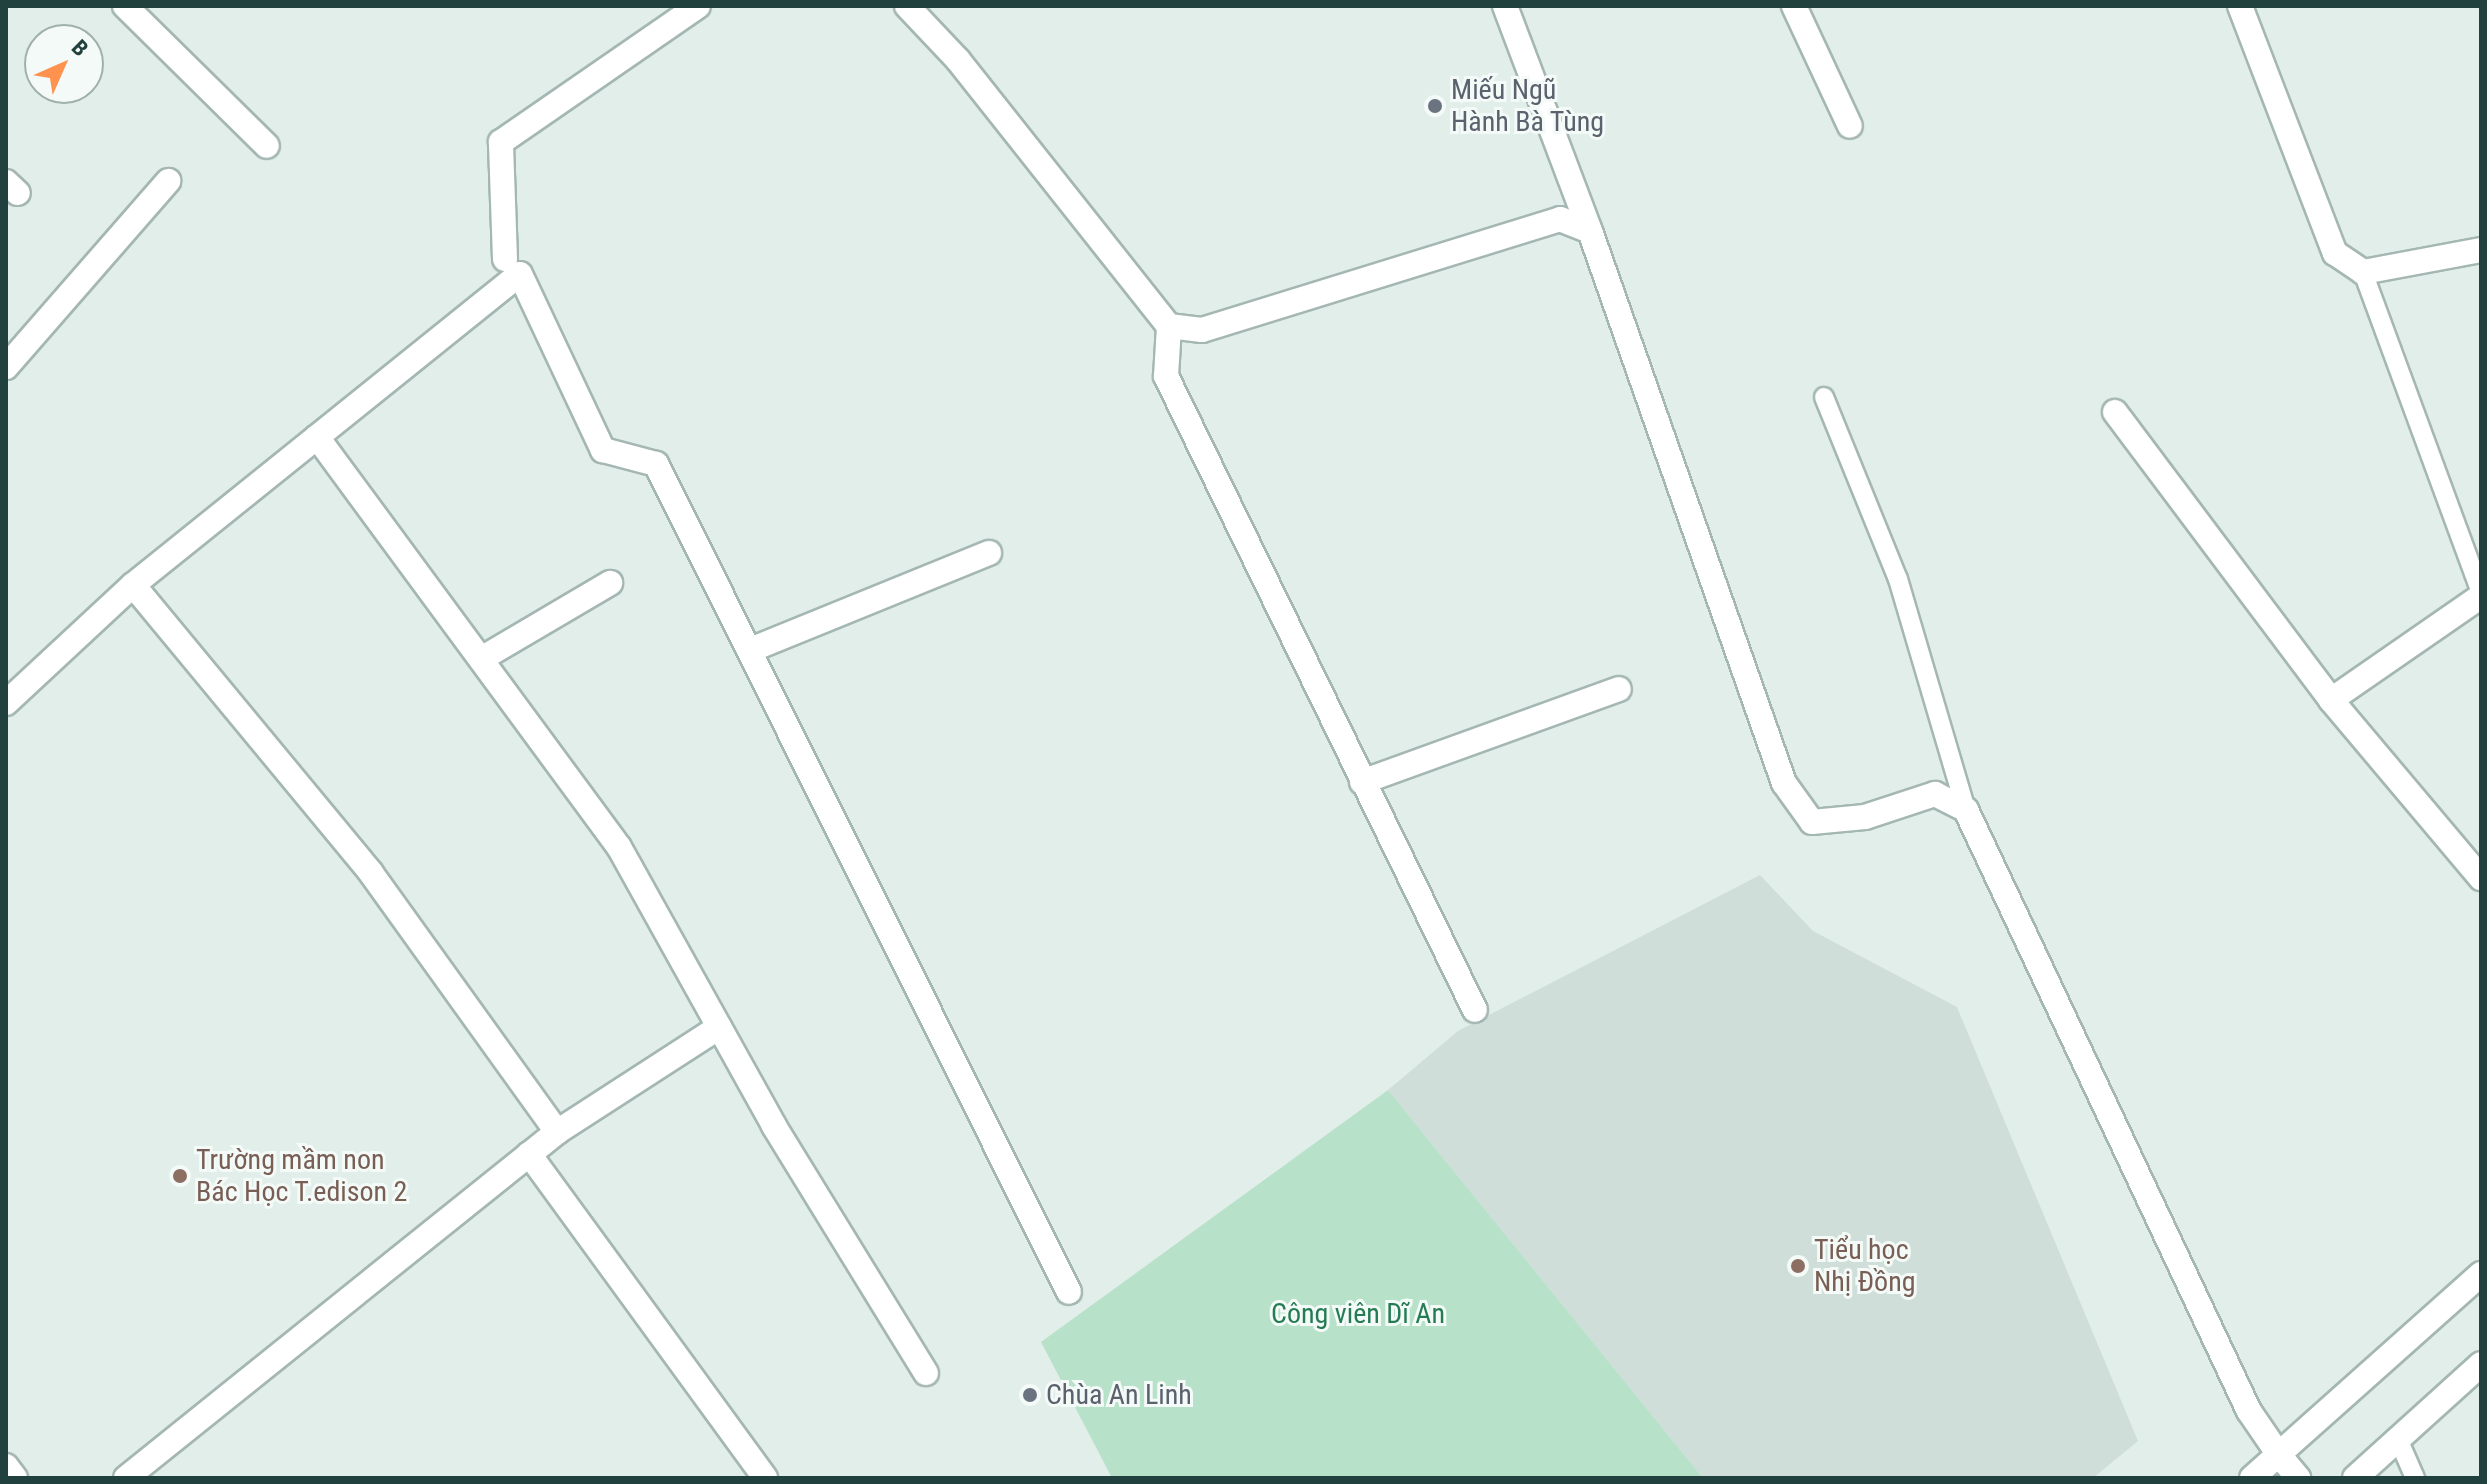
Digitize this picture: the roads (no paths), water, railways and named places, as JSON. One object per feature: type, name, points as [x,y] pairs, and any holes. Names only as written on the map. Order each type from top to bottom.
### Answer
[{"type":"street","points":[[125,6],[267,146]]},
{"type":"street","points":[[505,259],[501,142],[698,6]]},
{"type":"street","points":[[907,6],[958,60],[1169,326],[1166,376],[1475,1010]]},
{"type":"street","points":[[1505,6],[1590,231],[1784,783],[1812,822],[1865,817],[1935,794],[1966,810],[2249,1411],[2298,1478]]},
{"type":"street","points":[[1794,6],[1850,126]]},
{"type":"street","points":[[2240,6],[2335,253],[2363,272],[2481,250]]},
{"type":"street","points":[[6,367],[168,181]]},
{"type":"street","points":[[1169,326],[1202,330],[1560,219],[1590,231]]},
{"type":"street","points":[[6,703],[133,585],[520,274],[603,450],[656,464],[1069,1292]]},
{"type":"street","points":[[2115,412],[2331,700],[2481,878]]},
{"type":"street","points":[[317,437],[619,847],[719,1027],[926,1373]]},
{"type":"street","points":[[750,650],[989,553]]},
{"type":"street","points":[[481,659],[610,583]]},
{"type":"street","points":[[133,585],[371,873],[557,1132]]},
{"type":"street","points":[[2331,700],[2481,594]]},
{"type":"street","points":[[1362,782],[1619,689]]},
{"type":"street","points":[[126,1478],[557,1132],[719,1027]]},
{"type":"street","points":[[529,1154],[765,1478]]},
{"type":"street","points":[[2252,1478],[2481,1274]]},
{"type":"street","points":[[2355,1478],[2481,1364]]},
{"type":"street","points":[[6,1466],[15,1478]]},
{"type":"lane","points":[[2363,272],[2481,594]]},
{"type":"lane","points":[[1824,397],[1898,579],[1966,810]]},
{"type":"lane","points":[[2398,1439],[2415,1478]]},
{"type":"place","name":"Miếu Ngũ Hành Bà Tùng","points":[[1435,106]]},
{"type":"place","name":"Trường mầm non Bác Học T.edison 2","points":[[180,1176]]},
{"type":"place","name":"Tiểu học Nhị Đồng","points":[[1798,1266]]},
{"type":"place","name":"Chùa An Linh","points":[[1030,1395]]},
{"type":"park label","name":"Công viên Dĩ An","points":[[1358,1314]]}]
